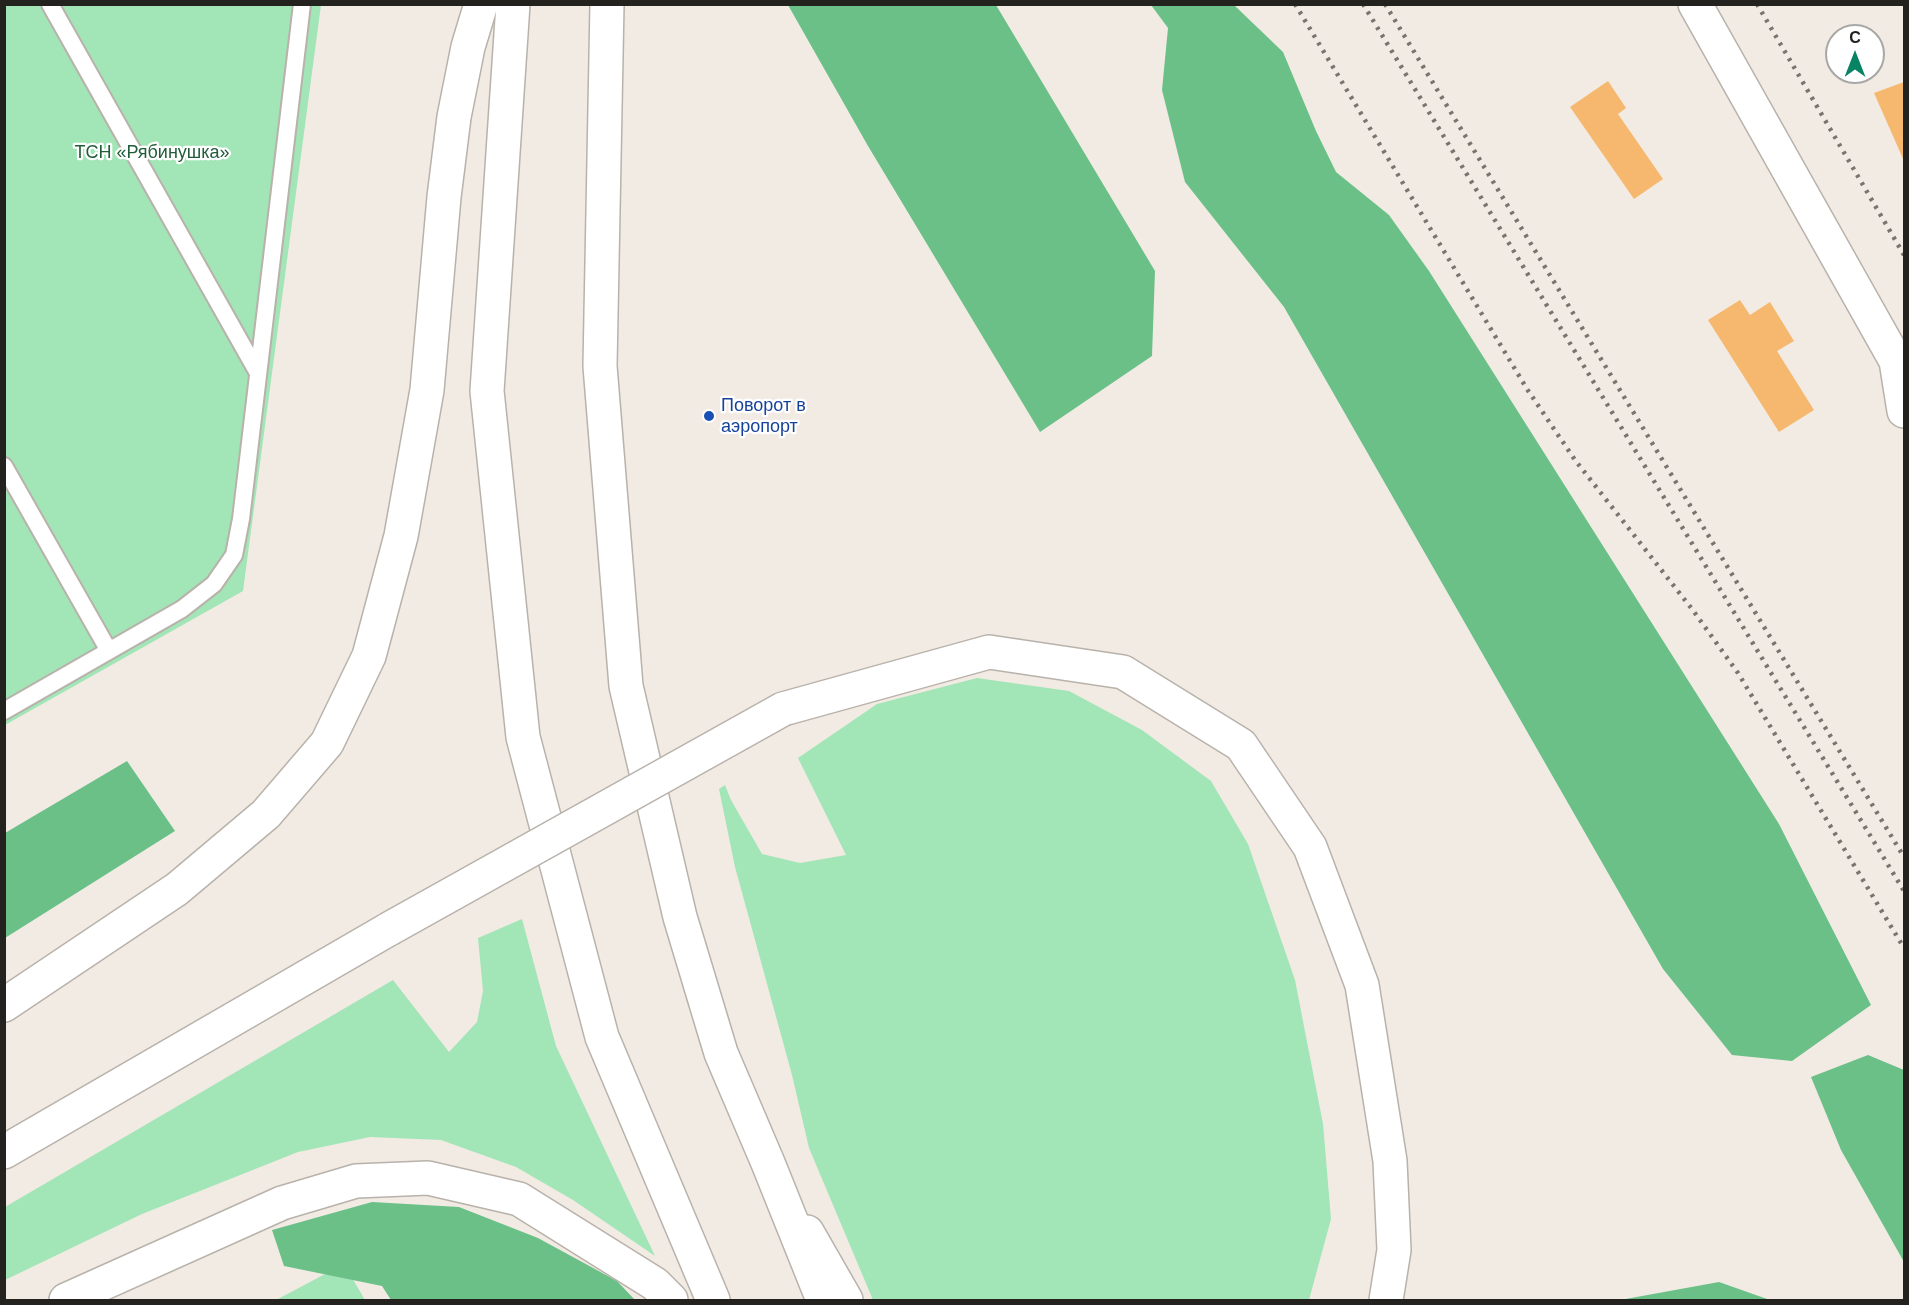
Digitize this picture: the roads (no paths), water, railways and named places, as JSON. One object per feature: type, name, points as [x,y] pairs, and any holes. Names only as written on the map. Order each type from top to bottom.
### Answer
[{"type":"main road","points":[[4,1005],[177,889],[266,814],[327,743],[369,656],[401,536],[427,390],[444,197],[454,117],[468,47],[481,4]]},
{"type":"main road","points":[[513,4],[487,391],[522,737],[602,1036],[713,1300]]},
{"type":"main road","points":[[607,4],[600,366],[626,686],[680,917],[721,1053],[823,1300]]},
{"type":"main road","points":[[1695,4],[1896,361],[1905,411]]},
{"type":"main road","points":[[4,1152],[389,929],[783,710],[989,652],[1123,672],[1241,746],[1310,847],[1362,985],[1390,1161],[1394,1250],[1386,1300]]},
{"type":"main road","points":[[768,1163],[846,1300]]},
{"type":"main road","points":[[66,1300],[282,1203],[356,1180],[428,1178],[519,1199],[655,1284],[671,1300]]},
{"type":"main road","points":[[1363,1300],[1394,1250]]},
{"type":"lane","points":[[50,4],[258,373]]},
{"type":"lane","points":[[4,711],[182,609],[214,584],[234,555],[241,519],[302,4]]},
{"type":"lane","points":[[4,466],[109,651]]},
{"type":"railway","points":[[1295,4],[1527,389],[1575,460],[1692,609],[1738,673],[1904,948]]},
{"type":"railway","points":[[1363,4],[1904,891]]},
{"type":"railway","points":[[1385,4],[1904,857]]},
{"type":"railway","points":[[1757,4],[1904,255]]},
{"type":"place","name":"Поворот в аэропорт","points":[[709,416]]},
{"type":"park label","name":"ТСН «Рябинушка»","points":[[152,153]]}]
